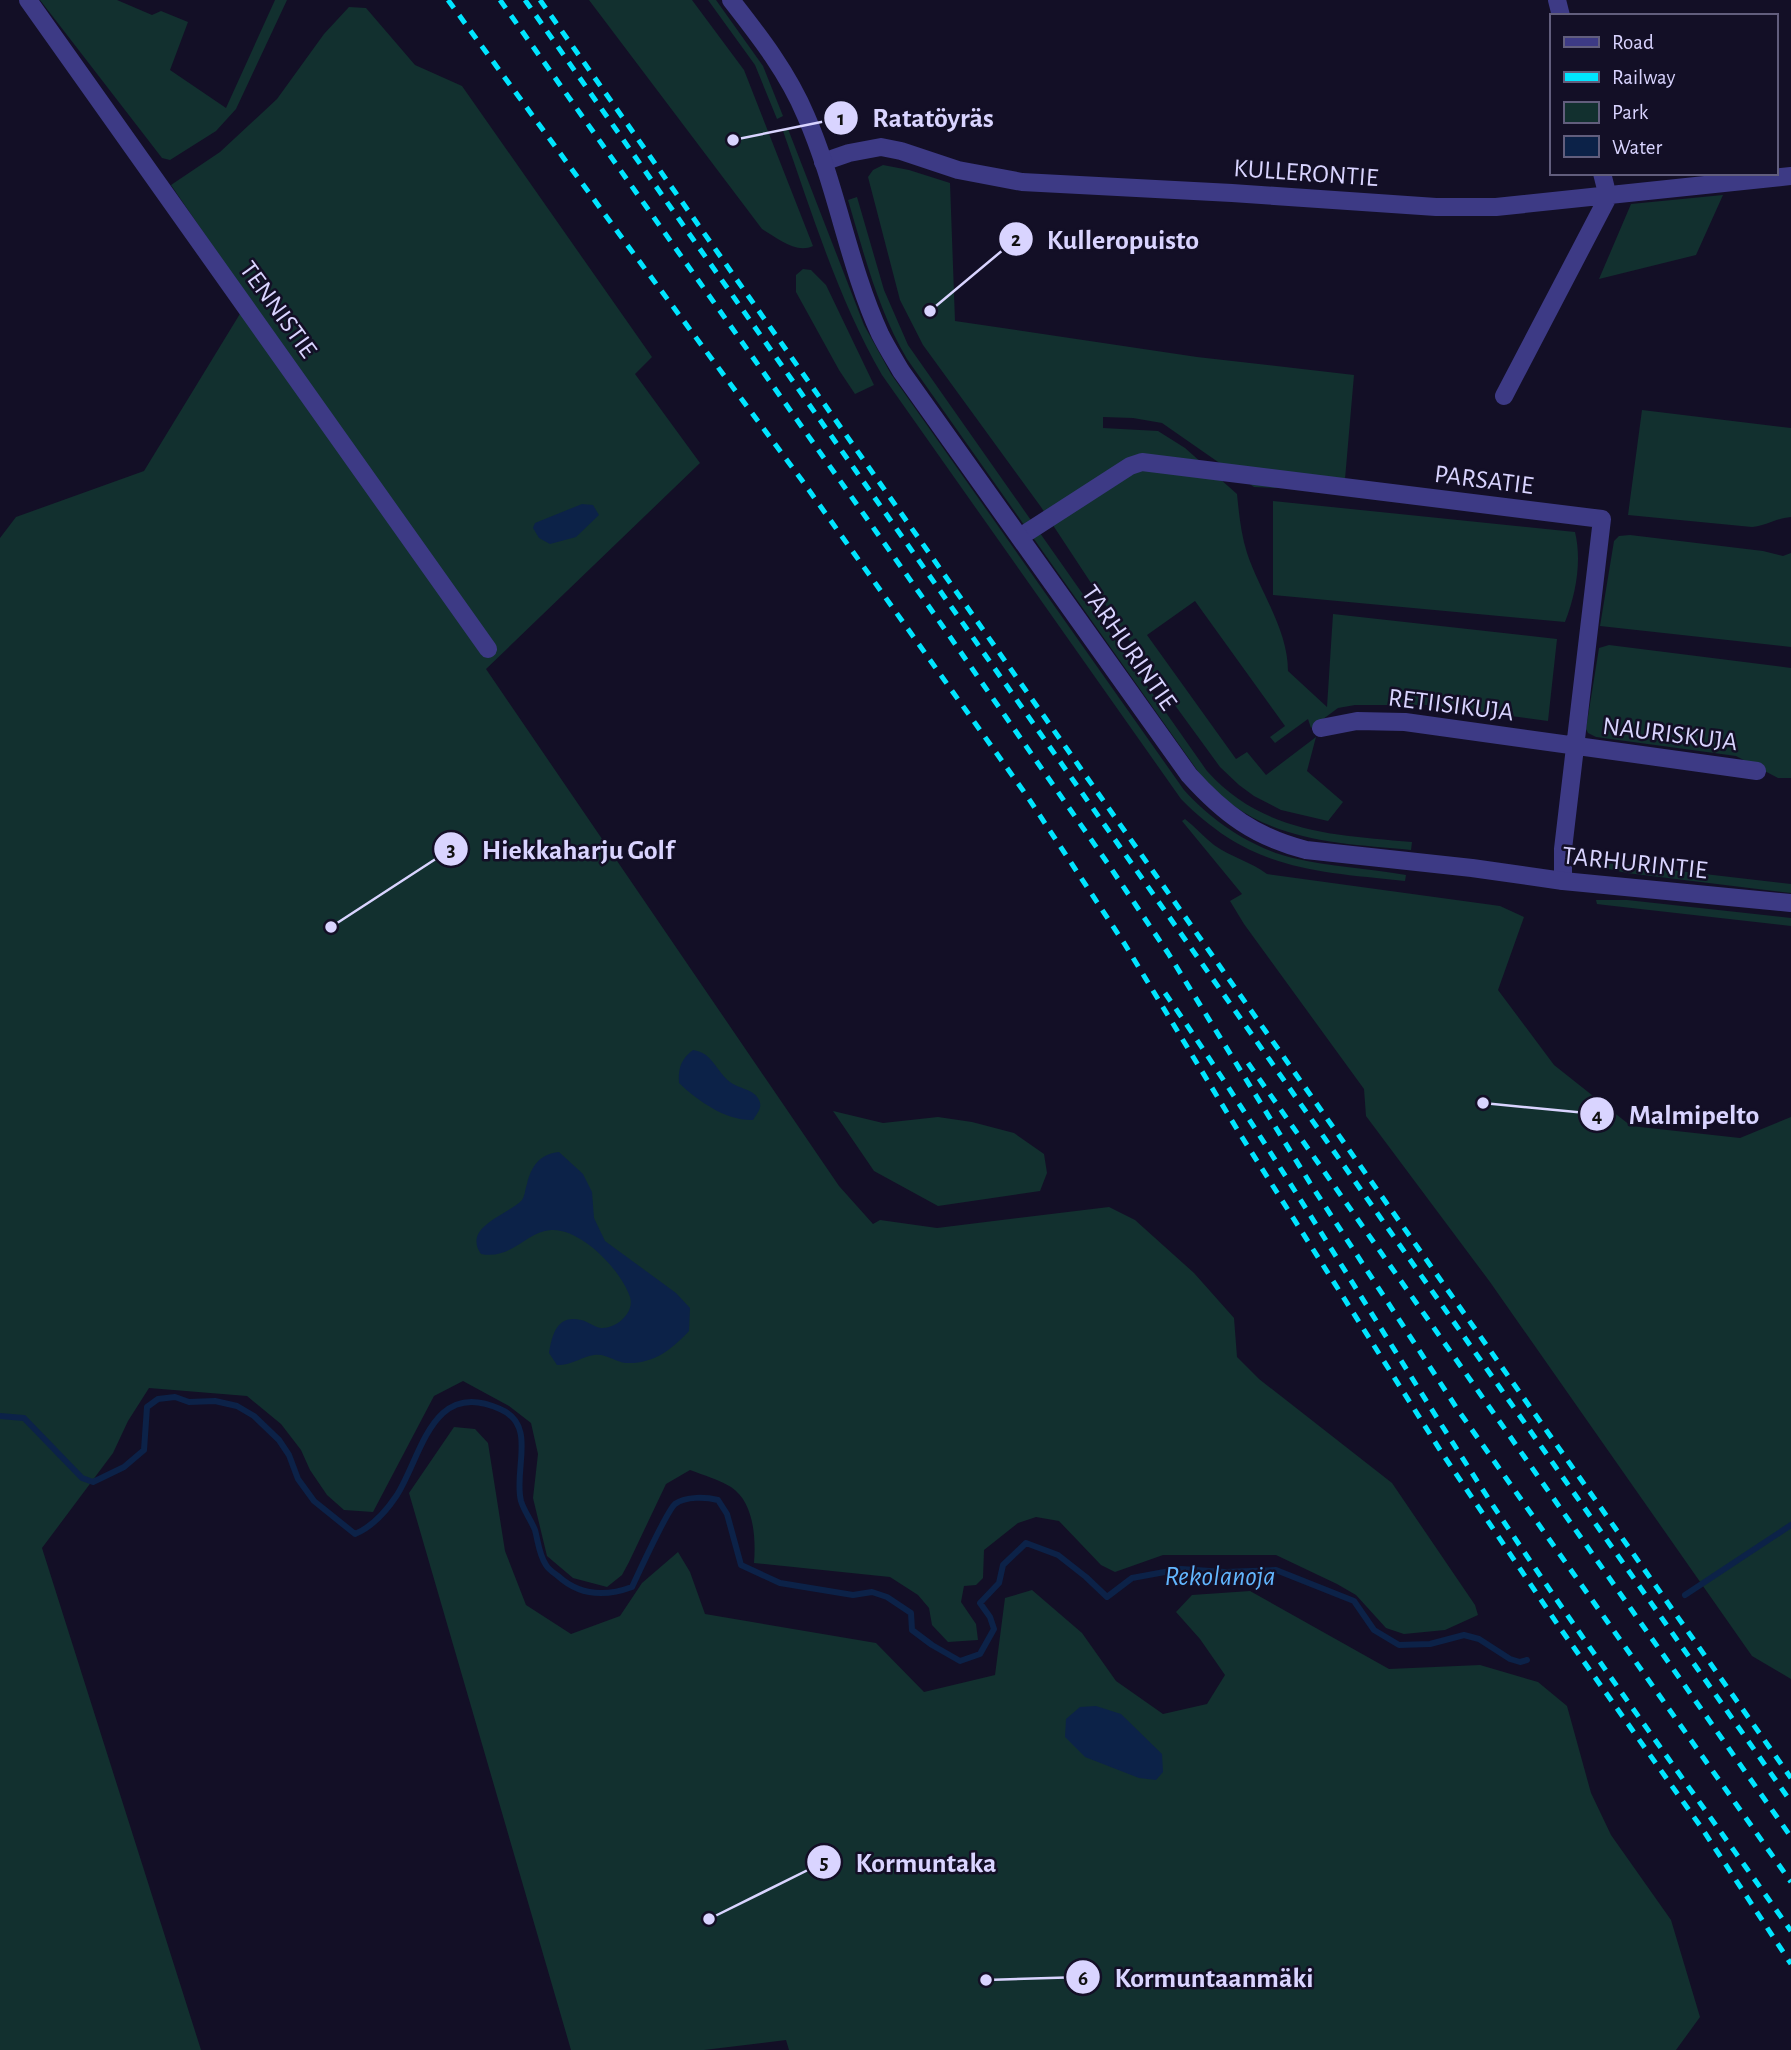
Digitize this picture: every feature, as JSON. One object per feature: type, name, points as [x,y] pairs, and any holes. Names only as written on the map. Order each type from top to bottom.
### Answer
[{"type":"street","name":"TENNISTIE","points":[[28,0],[488,649]]},
{"type":"street","name":"TARHURINTIE","points":[[732,0],[783,70],[806,116],[858,275],[880,334],[901,371],[1189,775],[1220,807],[1246,827],[1287,845],[1306,850],[1563,881],[1791,903]]},
{"type":"street","name":"KULLERONTIE","points":[[823,162],[849,153],[881,147],[958,170],[1022,182],[1436,207],[1496,207],[1791,176]]},
{"type":"street","points":[[1504,396],[1608,197],[1602,175]]},
{"type":"street","name":"PARSATIE","points":[[1020,537],[1130,466],[1142,462],[1602,519],[1563,849],[1563,881]]},
{"type":"street","name":"RETIISIKUJA","points":[[1321,728],[1357,721],[1405,722],[1576,747]]},
{"type":"street","name":"NAURISKUJA","points":[[1576,747],[1757,771]]},
{"type":"green space","points":[[40,0],[117,0],[152,15],[161,11],[188,22],[170,70],[226,108],[275,0],[287,0],[236,109],[216,131],[170,160],[162,158]]},
{"type":"green space","points":[[589,0],[692,0],[744,70],[813,246],[793,247],[762,229]]},
{"type":"green space","points":[[708,0],[716,0],[763,66],[783,116],[777,119],[755,65]]},
{"type":"green space","points":[[349,7],[366,8],[415,65],[462,86],[652,357],[635,374],[700,463],[486,669],[839,1186],[873,1224],[880,1220],[937,1228],[1109,1207],[1135,1220],[1194,1273],[1234,1318],[1237,1357],[1259,1379],[1392,1483],[1475,1605],[1478,1615],[1445,1630],[1404,1634],[1386,1628],[1356,1595],[1276,1555],[1163,1555],[1115,1572],[1101,1565],[1059,1521],[1036,1517],[1018,1523],[984,1550],[983,1578],[976,1585],[964,1586],[961,1602],[976,1624],[978,1640],[948,1642],[932,1625],[929,1608],[918,1595],[890,1577],[754,1563],[754,1532],[745,1502],[731,1487],[690,1470],[666,1484],[622,1575],[607,1587],[573,1578],[547,1556],[533,1498],[538,1454],[531,1423],[509,1406],[463,1381],[434,1396],[373,1512],[344,1510],[327,1495],[310,1470],[301,1450],[281,1424],[247,1396],[149,1388],[128,1421],[113,1453],[42,1548],[201,2050],[0,2050],[0,538],[16,517],[144,471],[249,299],[171,185],[220,152],[277,99],[324,34]]},
{"type":"green space","points":[[788,129],[864,325],[891,374],[1184,790],[1220,823],[1263,848],[1307,861],[1406,875],[1405,881],[1312,869],[1258,854],[1232,840],[1181,799],[882,375],[852,316],[827,255],[783,131]]},
{"type":"green space","points":[[883,165],[950,183],[955,321],[1197,357],[1354,375],[1345,479],[1275,488],[1254,487],[1162,423],[1103,417],[1103,428],[1158,431],[1185,448],[1237,494],[1245,546],[1278,625],[1287,655],[1288,671],[1327,707],[1333,614],[1557,639],[1548,721],[1427,705],[1355,705],[1338,708],[1311,728],[1308,719],[1275,743],[1270,737],[1285,726],[1195,601],[1147,635],[1236,759],[1247,752],[1266,775],[1316,737],[1307,771],[1343,802],[1328,821],[1281,810],[1239,785],[1220,767],[1169,697],[1041,507],[923,345],[900,300],[868,177],[873,170]]},
{"type":"green space","points":[[1723,195],[1696,255],[1599,279],[1631,204]]},
{"type":"green space","points":[[857,197],[884,290],[908,345],[1207,771],[1229,792],[1276,819],[1328,833],[1412,842],[1411,850],[1319,840],[1275,828],[1234,806],[1202,777],[907,359],[888,321],[866,261],[848,200]]},
{"type":"green space","points":[[803,269],[811,270],[826,285],[874,385],[855,394],[839,370],[796,292],[796,275]]},
{"type":"green space","points":[[1642,410],[1791,428],[1791,517],[1752,527],[1628,515]]},
{"type":"green space","points":[[1273,501],[1575,532],[1577,577],[1565,622],[1273,595]]},
{"type":"green space","points":[[1630,535],[1763,551],[1783,556],[1791,553],[1791,647],[1600,626],[1614,541],[1619,536]]},
{"type":"green space","points":[[1609,645],[1791,668],[1791,778],[1778,778],[1736,756],[1596,737],[1588,733],[1586,729],[1599,648]]},
{"type":"green space","points":[[1185,819],[1214,845],[1267,874],[1500,906],[1524,917],[1498,990],[1554,1065],[1631,1126],[1740,1138],[1791,1117],[1791,1679],[1752,1656],[1490,1282],[1366,1116],[1364,1089],[1244,924],[1230,901],[1242,894],[1182,821]]},
{"type":"green space","points":[[1601,862],[1791,884],[1791,893],[1627,873],[1595,866]]},
{"type":"green space","points":[[1596,900],[1627,900],[1791,918],[1791,926],[1597,904]]},
{"type":"green space","points":[[833,1111],[883,1123],[938,1117],[972,1122],[1014,1133],[1044,1154],[1047,1173],[1040,1191],[938,1206],[874,1171]]},
{"type":"green space","points":[[454,1427],[475,1429],[488,1443],[505,1551],[526,1605],[571,1634],[620,1616],[642,1583],[678,1552],[690,1572],[705,1614],[876,1643],[924,1692],[995,1675],[1005,1598],[1032,1590],[1082,1633],[1116,1681],[1163,1714],[1207,1704],[1225,1675],[1200,1639],[1176,1612],[1192,1595],[1250,1591],[1389,1669],[1480,1665],[1538,1682],[1567,1706],[1591,1793],[1611,1835],[1671,1920],[1700,2017],[1676,2050],[789,2050],[786,2040],[704,2050],[571,2050],[409,1493]]},
{"type":"water","points":[[582,504],[593,505],[599,515],[576,537],[550,544],[539,538],[533,528],[535,523]]},
{"type":"water","points":[[693,1050],[710,1058],[730,1082],[757,1096],[760,1108],[753,1120],[733,1117],[713,1109],[679,1083],[681,1064]]},
{"type":"water","points":[[559,1152],[583,1174],[592,1192],[594,1218],[605,1241],[676,1293],[690,1308],[689,1331],[669,1350],[636,1363],[594,1355],[557,1365],[549,1353],[554,1333],[561,1323],[573,1319],[607,1328],[618,1323],[627,1314],[630,1297],[618,1275],[587,1243],[563,1231],[542,1232],[510,1250],[492,1255],[481,1254],[477,1236],[482,1229],[522,1200],[537,1162],[546,1155]]},
{"type":"water","points":[[1096,1706],[1121,1714],[1162,1754],[1163,1772],[1156,1780],[1139,1778],[1085,1757],[1065,1737],[1066,1719],[1080,1707]]},
{"type":"waterway","name":"Rekolanoja","points":[[0,1416],[24,1418],[82,1478],[93,1482],[124,1467],[144,1450],[147,1407],[158,1399],[175,1397],[189,1402],[215,1401],[237,1406],[254,1416],[279,1440],[289,1455],[298,1479],[314,1501],[355,1534],[373,1523],[393,1501],[432,1425],[444,1412],[459,1404],[477,1402],[500,1409],[511,1416],[518,1426],[522,1449],[519,1489],[522,1505],[535,1530],[546,1565],[575,1588],[603,1593],[632,1587],[675,1504],[690,1498],[713,1499],[718,1500],[727,1514],[741,1565],[780,1583],[853,1595],[872,1592],[887,1597],[911,1613],[912,1630],[960,1661],[980,1654],[994,1629],[990,1617],[980,1603],[999,1583],[1003,1565],[1026,1543],[1058,1555],[1107,1597],[1132,1578],[1181,1569],[1225,1572],[1276,1570],[1354,1601],[1374,1630],[1399,1645],[1430,1644],[1464,1635],[1479,1639],[1510,1659],[1520,1662],[1527,1660]]},
{"type":"waterway","name":"Rekolanoja","points":[[1685,1595],[1791,1525]]},
{"type":"railway","points":[[448,0],[801,479],[1027,796],[1124,943],[1240,1134],[1442,1453],[1560,1628],[1701,1827],[1791,1964]]},
{"type":"railway","points":[[500,0],[1106,861],[1168,953],[1310,1183],[1458,1410],[1791,1882]]},
{"type":"railway","points":[[525,0],[1791,1802]]},
{"type":"railway","points":[[540,0],[1791,1778]]},
{"type":"railway","points":[[1165,993],[1249,1119],[1528,1558],[1791,1931]]},
{"type":"railway","points":[[1248,1063],[1791,1837]]},
{"type":"place","name":"Ratatöyräs","points":[[733,140]]},
{"type":"place","name":"Kulleropuisto","points":[[930,311]]},
{"type":"place","name":"Hiekkaharju Golf","points":[[331,927]]},
{"type":"place","name":"Malmipelto","points":[[1483,1103]]},
{"type":"place","name":"Kormuntaka","points":[[709,1919]]},
{"type":"place","name":"Kormuntaanmäki","points":[[986,1980]]}]
